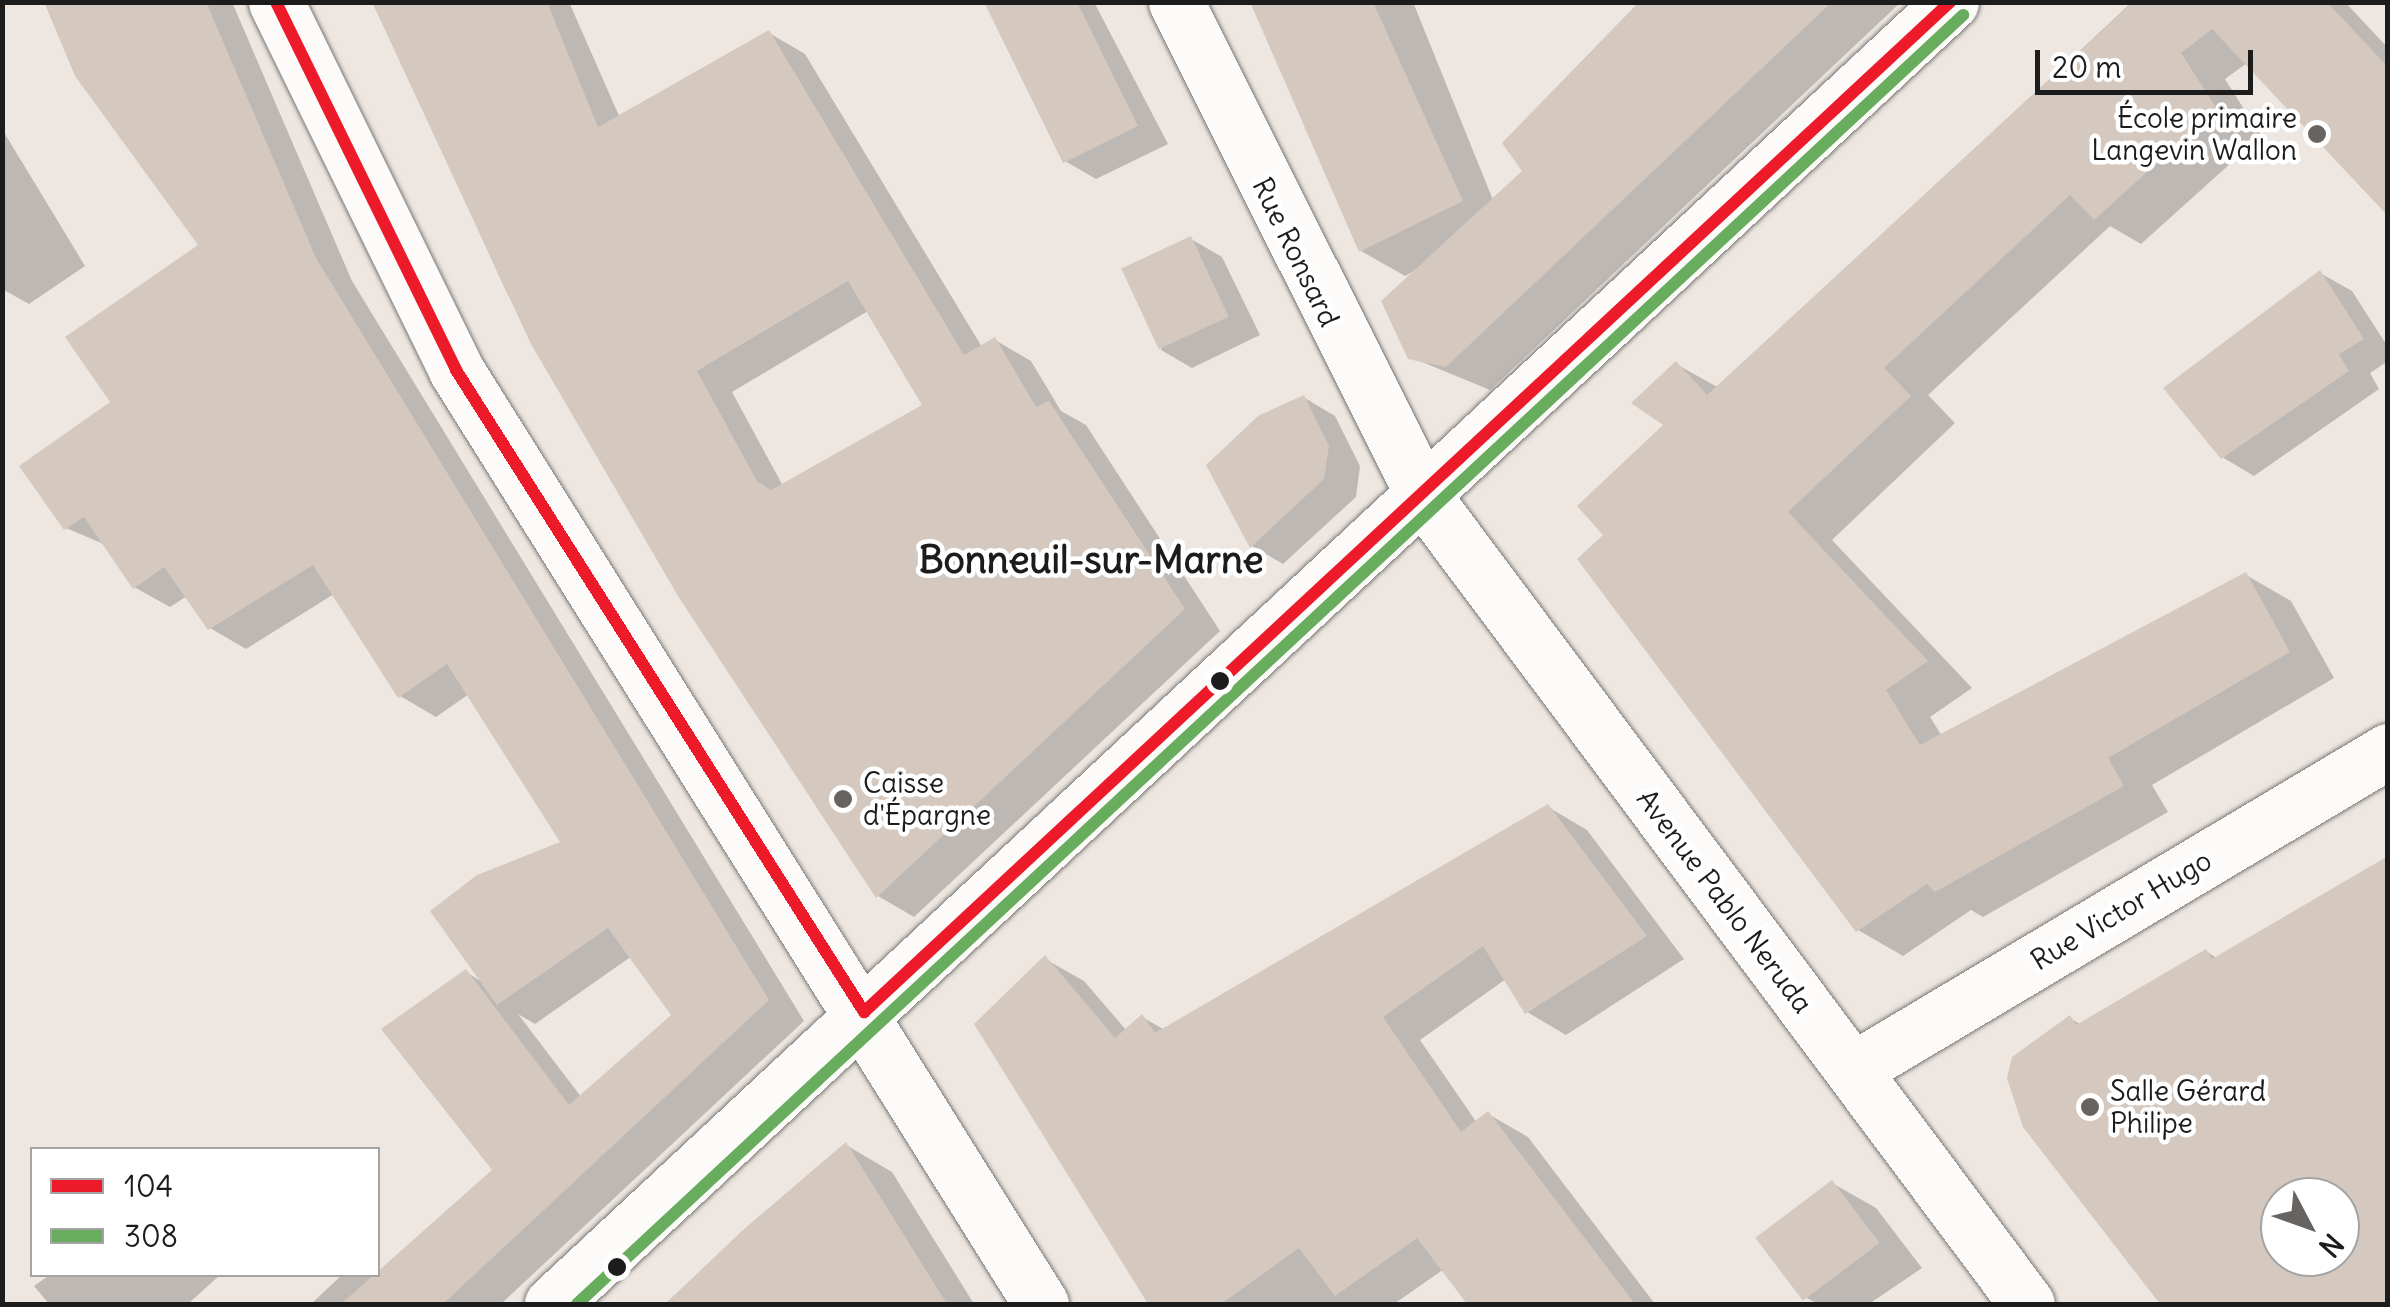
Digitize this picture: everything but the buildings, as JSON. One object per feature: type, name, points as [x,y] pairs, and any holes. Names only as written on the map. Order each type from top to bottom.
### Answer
[{"type":"street","points":[[276,2],[456,370],[864,1012],[1042,1304]]},
{"type":"street","name":"Rue Ronsard","points":[[1176,2],[1424,497]]},
{"type":"street","points":[[552,1304],[1424,497],[1951,2]]},
{"type":"street","name":"Avenue Pablo Neruda","points":[[1424,497],[2027,1304]]},
{"type":"street","name":"Rue Victor Hugo","points":[[1854,1069],[2388,751]]},
{"type":"transit line","name":"104","points":[[276,2],[456,370],[864,1012]]},
{"type":"transit line","name":"104","points":[[864,1012],[1950,2]]},
{"type":"transit line","name":"308","points":[[577,1304],[1963,15]]},
{"type":"place","name":"École primaire Langevin Wallon","points":[[2317,134]]},
{"type":"place","name":"Caisse d'Épargne","points":[[843,799]]},
{"type":"place","name":"Salle Gérard Philipe","points":[[2090,1107]]},
{"type":"district","name":"Bonneuil-sur-Marne","points":[[1091,560]]}]
